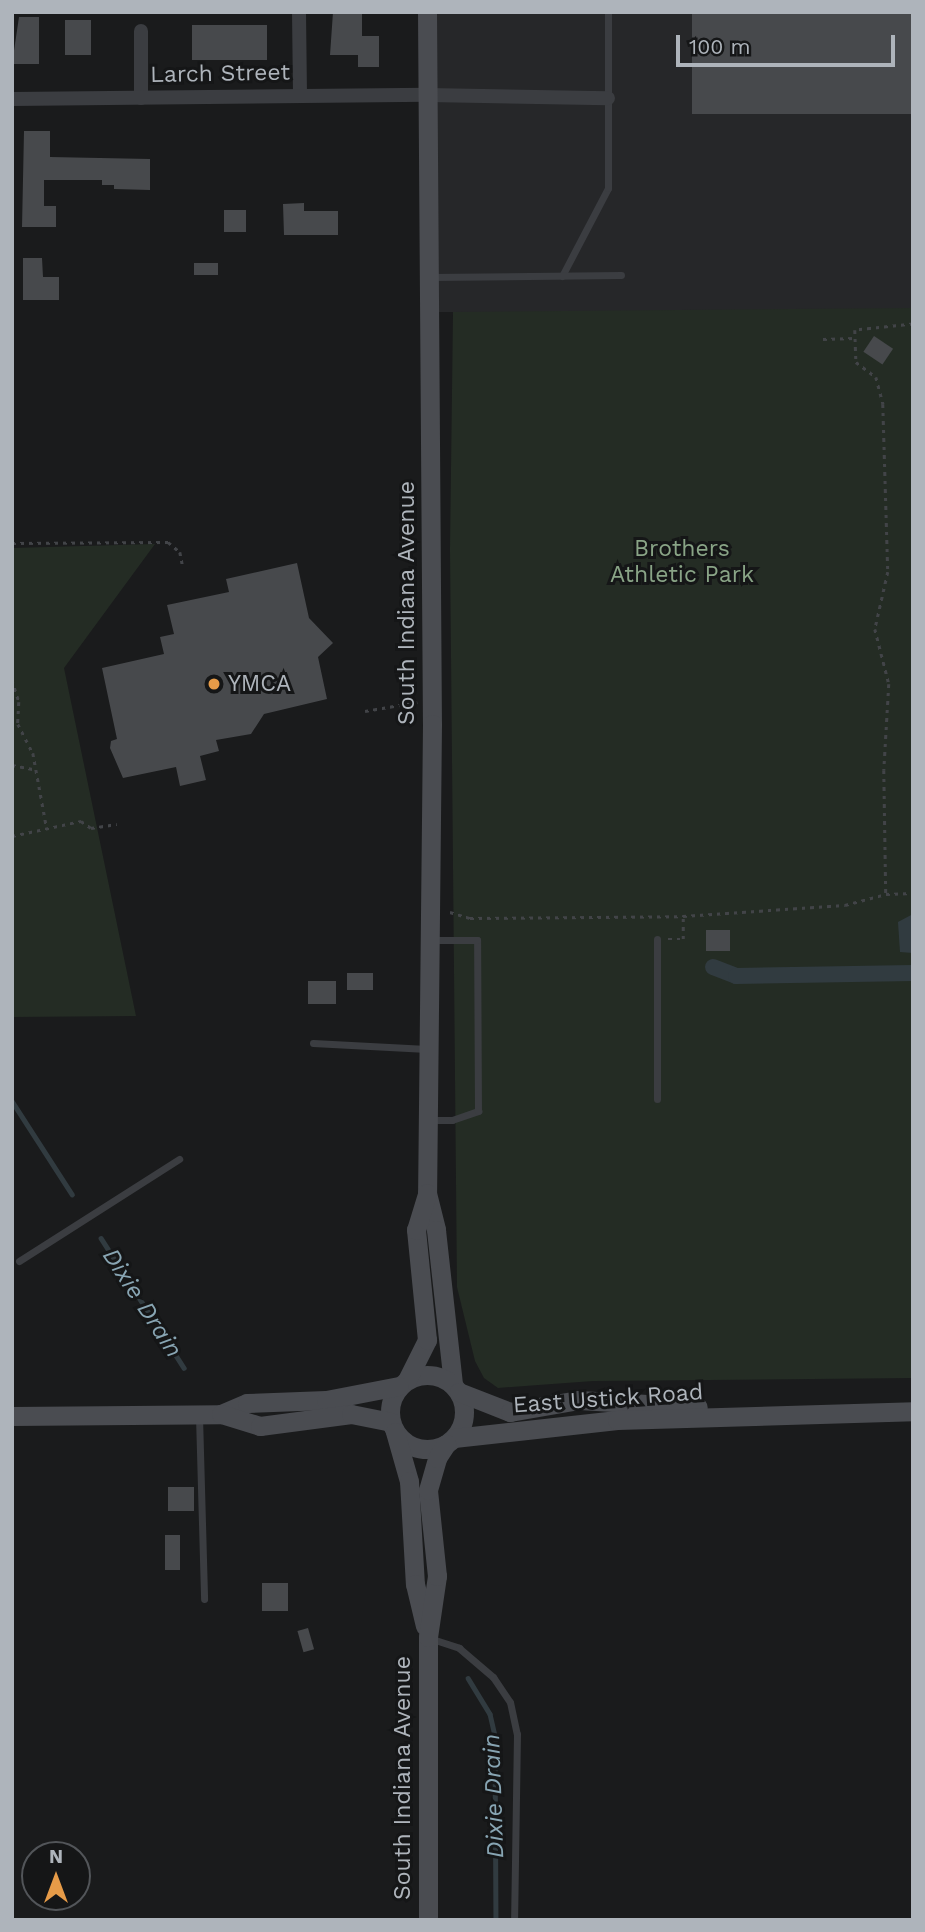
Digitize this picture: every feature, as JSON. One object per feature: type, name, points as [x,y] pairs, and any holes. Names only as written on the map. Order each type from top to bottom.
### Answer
[{"type":"main road","name":"South Indiana Avenue","points":[[427,12],[432,702],[427,940],[427,1193],[436,1230],[456,1389]]},
{"type":"main road","name":"South Indiana Avenue","points":[[403,1383],[427,1340],[416,1230],[427,1193]]},
{"type":"main road","points":[[12,1416],[221,1414],[247,1404],[326,1399],[436,1375],[456,1389],[464,1411],[450,1441],[418,1448],[393,1427],[351,1414],[260,1426],[221,1414]]},
{"type":"main road","points":[[393,1427],[390,1403],[403,1383]]},
{"type":"main road","name":"East Ustick Road","points":[[456,1389],[510,1412],[579,1399],[621,1399],[765,1414]]},
{"type":"main road","name":"East Ustick Road","points":[[450,1441],[617,1420],[913,1411]]},
{"type":"main road","name":"South Indiana Avenue","points":[[393,1427],[408,1481],[415,1584],[428,1637]]},
{"type":"main road","name":"South Indiana Avenue","points":[[428,1920],[428,1637],[438,1576],[428,1490],[437,1458],[450,1441]]},
{"type":"street","points":[[299,12],[300,96]]},
{"type":"street","points":[[141,31],[141,98]]},
{"type":"street","name":"Larch Street","points":[[12,100],[428,94],[608,98]]},
{"type":"lane","points":[[562,276],[608,188],[608,12]]},
{"type":"lane","points":[[430,277],[621,275]]},
{"type":"lane","points":[[657,939],[657,1099]]},
{"type":"lane","points":[[427,940],[478,940],[478,1111],[463,1117],[427,1120]]},
{"type":"lane","points":[[313,1043],[427,1049]]},
{"type":"lane","points":[[19,1261],[179,1159]]},
{"type":"lane","points":[[199,1415],[204,1600]]},
{"type":"lane","points":[[428,1637],[459,1648],[493,1677],[510,1702],[517,1734],[514,1920]]},
{"type":"path","points":[[886,894],[884,770],[889,684],[875,629],[888,572],[883,404],[876,377],[856,362],[855,330],[913,324]]},
{"type":"path","points":[[823,339],[855,338]]},
{"type":"path","points":[[12,542],[168,542],[180,552],[183,568]]},
{"type":"path","points":[[12,680],[19,702],[18,724],[33,753],[47,829]]},
{"type":"path","points":[[365,711],[402,703],[432,702]]},
{"type":"path","points":[[12,724],[18,724]]},
{"type":"path","points":[[12,765],[34,770]]},
{"type":"path","points":[[12,836],[81,821],[91,828],[117,824]]},
{"type":"path","points":[[450,912],[470,918],[683,916],[845,905],[886,894],[913,893]]},
{"type":"path","points":[[657,939],[683,939],[683,916]]},
{"type":"shaded area","points":[[427,12],[913,12],[913,312],[427,312]]},
{"type":"shaded area","points":[[913,914],[913,953],[900,952],[898,922]]},
{"type":"green space","name":"Brothers Athletic Park","points":[[913,308],[913,1378],[593,1381],[498,1388],[484,1378],[475,1361],[457,1287],[450,549],[453,312]]},
{"type":"green space","points":[[155,544],[64,668],[136,1016],[12,1017],[12,548]]},
{"type":"building","points":[[333,12],[362,12],[362,36],[379,36],[379,67],[358,67],[358,55],[330,55]]},
{"type":"building","points":[[692,12],[911,12],[911,114],[692,114]]},
{"type":"building","points":[[19,17],[39,17],[39,64],[12,64]]},
{"type":"building","points":[[65,20],[91,20],[91,55],[65,55]]},
{"type":"building","points":[[192,25],[267,25],[267,60],[192,60]]},
{"type":"building","points":[[24,131],[50,131],[50,157],[150,159],[150,190],[114,189],[114,185],[102,185],[102,180],[44,180],[44,206],[56,206],[56,227],[22,227]]},
{"type":"building","points":[[304,203],[304,211],[338,211],[338,235],[284,235],[283,204]]},
{"type":"building","points":[[224,210],[246,210],[246,232],[224,232]]},
{"type":"building","points":[[23,258],[42,258],[43,277],[59,277],[59,300],[23,300]]},
{"type":"building","points":[[194,263],[218,263],[218,275],[194,275]]},
{"type":"building","points":[[874,336],[893,349],[882,365],[863,352]]},
{"type":"building","name":"YMCA","points":[[297,563],[309,618],[333,643],[318,657],[327,699],[264,714],[251,734],[216,740],[219,751],[200,756],[206,780],[180,786],[176,767],[123,778],[110,748],[111,741],[117,739],[102,668],[164,654],[160,637],[174,634],[167,605],[229,592],[226,579]]},
{"type":"building","points":[[706,930],[730,930],[730,951],[706,951]]},
{"type":"building","points":[[347,973],[373,973],[373,990],[347,990]]},
{"type":"building","points":[[308,981],[336,981],[336,1004],[308,1004]]},
{"type":"building","points":[[168,1487],[194,1487],[194,1511],[168,1511]]},
{"type":"building","points":[[165,1535],[180,1535],[180,1570],[165,1570]]},
{"type":"building","points":[[262,1583],[288,1583],[288,1611],[262,1611]]},
{"type":"building","points":[[308,1628],[314,1649],[303,1652],[297,1631]]},
{"type":"waterway","points":[[713,967],[736,976],[913,973]]},
{"type":"waterway","name":"Dixie Drain","points":[[12,1101],[72,1194]]},
{"type":"waterway","name":"Dixie Drain","points":[[101,1238],[184,1368]]},
{"type":"waterway","name":"Dixie Drain","points":[[468,1678],[490,1714],[495,1735],[496,1920]]},
{"type":"place","name":"YMCA","points":[[214,684]]}]
